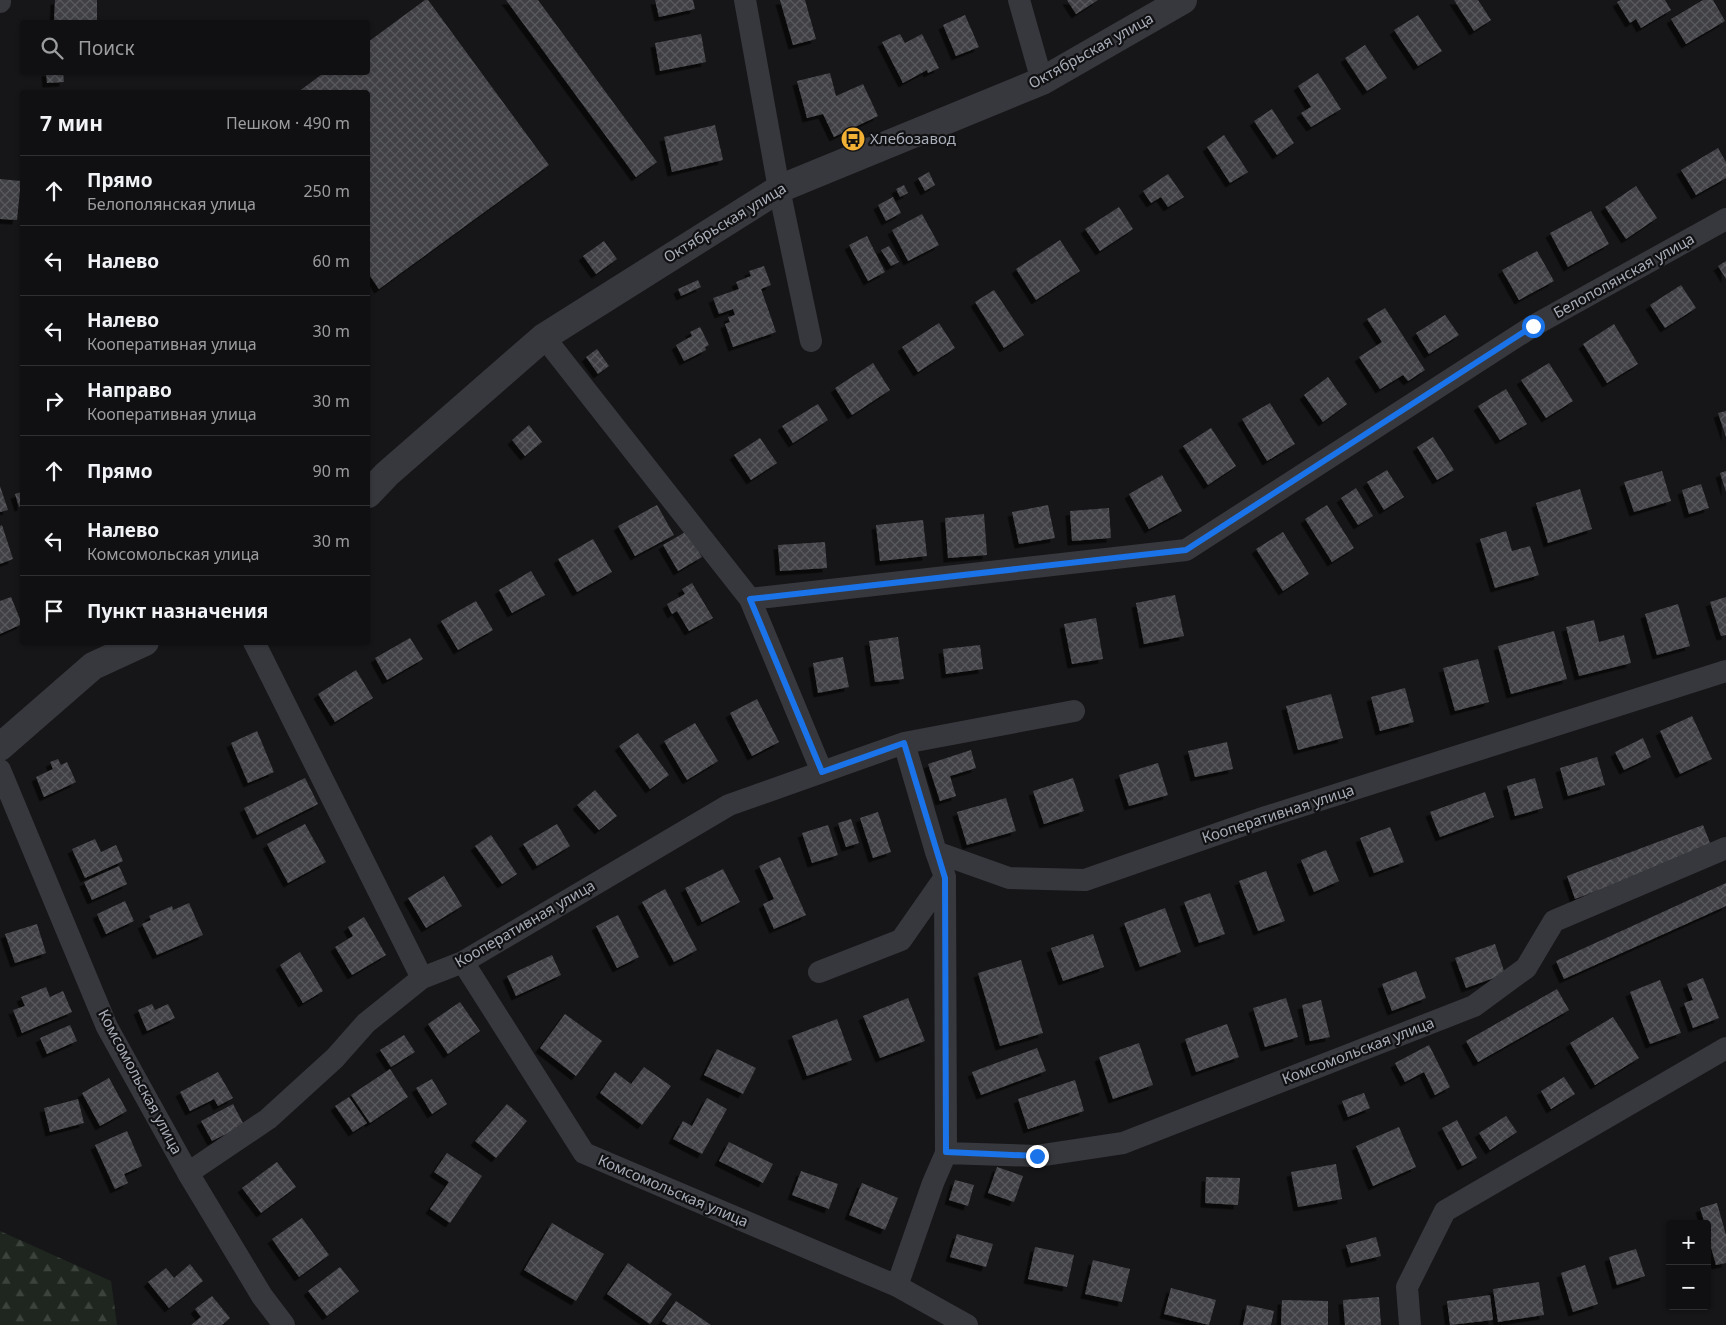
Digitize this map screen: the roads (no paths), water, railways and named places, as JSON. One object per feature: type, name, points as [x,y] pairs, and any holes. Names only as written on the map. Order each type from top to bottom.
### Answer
[{"type":"street","points":[[745,0],[779,189],[811,341]]},
{"type":"street","points":[[1019,0],[1042,81]]},
{"type":"street","name":"Октябрьская улица","points":[[370,492],[387,474],[544,337],[779,189],[1042,81],[1183,0]]},
{"type":"street","name":"Белополянская улица","points":[[750,599],[1186,550],[1533,326],[1726,220]]},
{"type":"street","points":[[544,337],[750,599],[822,772]]},
{"type":"street","points":[[0,747],[93,666],[138,645]]},
{"type":"street","points":[[256,645],[422,978]]},
{"type":"street","name":"Кооперативная улица","points":[[936,852],[1009,878],[1085,880],[1266,816],[1726,671]]},
{"type":"street","name":"Кооперативная улица","points":[[188,1172],[268,1119],[335,1058],[366,1023],[422,978],[462,962],[729,805],[904,743],[1074,711]]},
{"type":"street","points":[[897,1286],[933,1183],[946,1152],[945,878],[904,743]]},
{"type":"street","name":"Комсомольская улица","points":[[0,770],[107,1027],[188,1172],[262,1296],[284,1325]]},
{"type":"street","name":"Комсомольская улица","points":[[946,1152],[1037,1156],[1123,1143],[1474,1006],[1526,968],[1554,921],[1726,848]]},
{"type":"street","points":[[819,972],[901,940],[945,878]]},
{"type":"street","name":"Комсомольская улица","points":[[462,962],[584,1153],[897,1286],[967,1325]]},
{"type":"street","points":[[1410,1325],[1407,1287],[1444,1211],[1726,1048]]},
{"type":"place","name":"Хлебозавод","points":[[853,139]]}]
